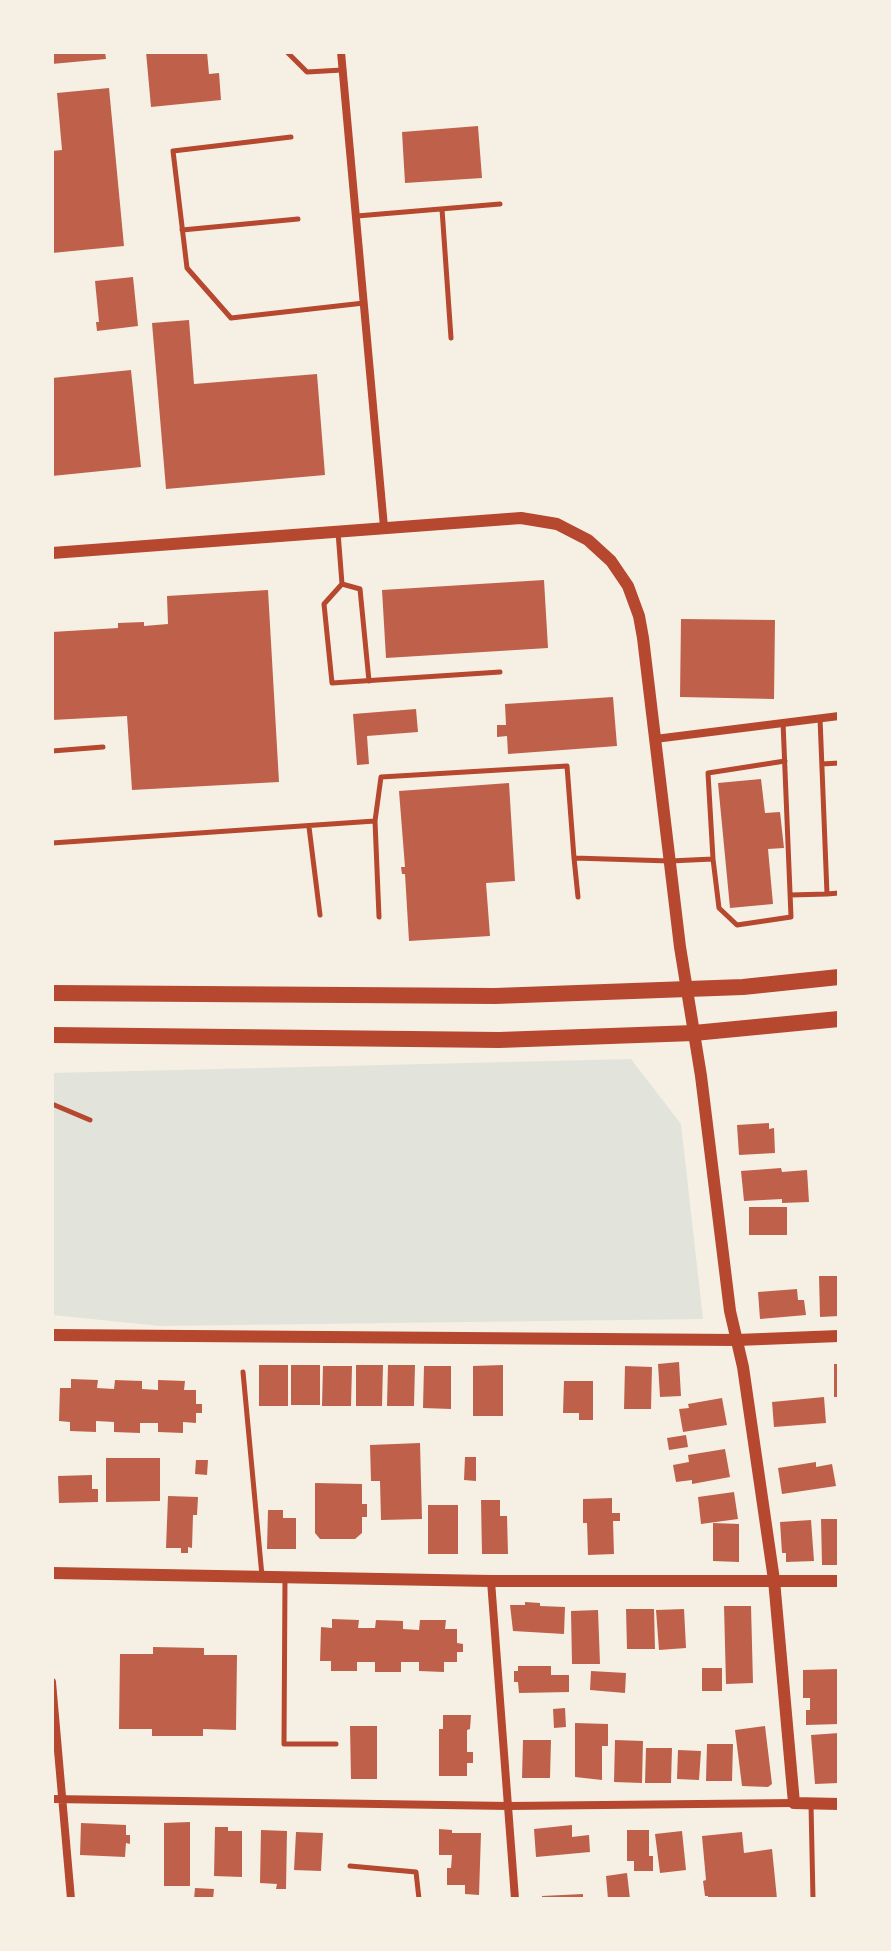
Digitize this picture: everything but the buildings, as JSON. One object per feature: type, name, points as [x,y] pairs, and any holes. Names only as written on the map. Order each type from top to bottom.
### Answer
[{"type":"main road","points":[[52,993],[495,996],[743,987],[839,977]]},
{"type":"main road","points":[[52,1035],[499,1040],[694,1033],[839,1019]]},
{"type":"street","points":[[341,52],[384,527]]},
{"type":"street","points":[[52,553],[504,518],[541,520],[557,524],[588,540],[611,561],[628,586],[639,616],[730,1311],[774,1580],[794,1803]]},
{"type":"street","points":[[655,739],[839,716]]},
{"type":"street","points":[[52,1335],[737,1340],[839,1336]]},
{"type":"street","points":[[52,1573],[491,1581],[839,1581]]},
{"type":"street","points":[[491,1581],[515,1899]]},
{"type":"street","points":[[52,1682],[57,1799],[71,1899]]},
{"type":"street","points":[[57,1799],[509,1806],[839,1804]]},
{"type":"lane","points":[[287,52],[307,72],[343,70]]},
{"type":"lane","points":[[291,137],[173,151],[187,268],[231,318],[364,303]]},
{"type":"lane","points":[[356,216],[500,204]]},
{"type":"lane","points":[[442,209],[451,338]]},
{"type":"lane","points":[[182,230],[298,219]]},
{"type":"lane","points":[[338,531],[342,584],[324,604],[332,683],[500,672]]},
{"type":"lane","points":[[342,584],[360,589],[369,681]]},
{"type":"lane","points":[[820,718],[827,894]]},
{"type":"lane","points":[[783,722],[785,761],[791,917],[737,925],[719,908],[708,773],[785,761]]},
{"type":"lane","points":[[52,751],[103,747]]},
{"type":"lane","points":[[822,764],[839,763]]},
{"type":"lane","points":[[379,917],[375,821],[381,777],[567,766],[578,897]]},
{"type":"lane","points":[[52,843],[375,821]]},
{"type":"lane","points":[[309,827],[320,915]]},
{"type":"lane","points":[[574,858],[713,859]]},
{"type":"lane","points":[[790,895],[839,893]]},
{"type":"lane","points":[[52,1104],[90,1120]]},
{"type":"lane","points":[[243,1372],[262,1577]]},
{"type":"lane","points":[[285,1577],[284,1744],[336,1744]]},
{"type":"lane","points":[[811,1803],[813,1899]]},
{"type":"lane","points":[[350,1866],[416,1872],[419,1899]]},
{"type":"shaded area","points":[[631,1059],[681,1124],[703,1319],[160,1326],[52,1315],[52,1073]]}]
